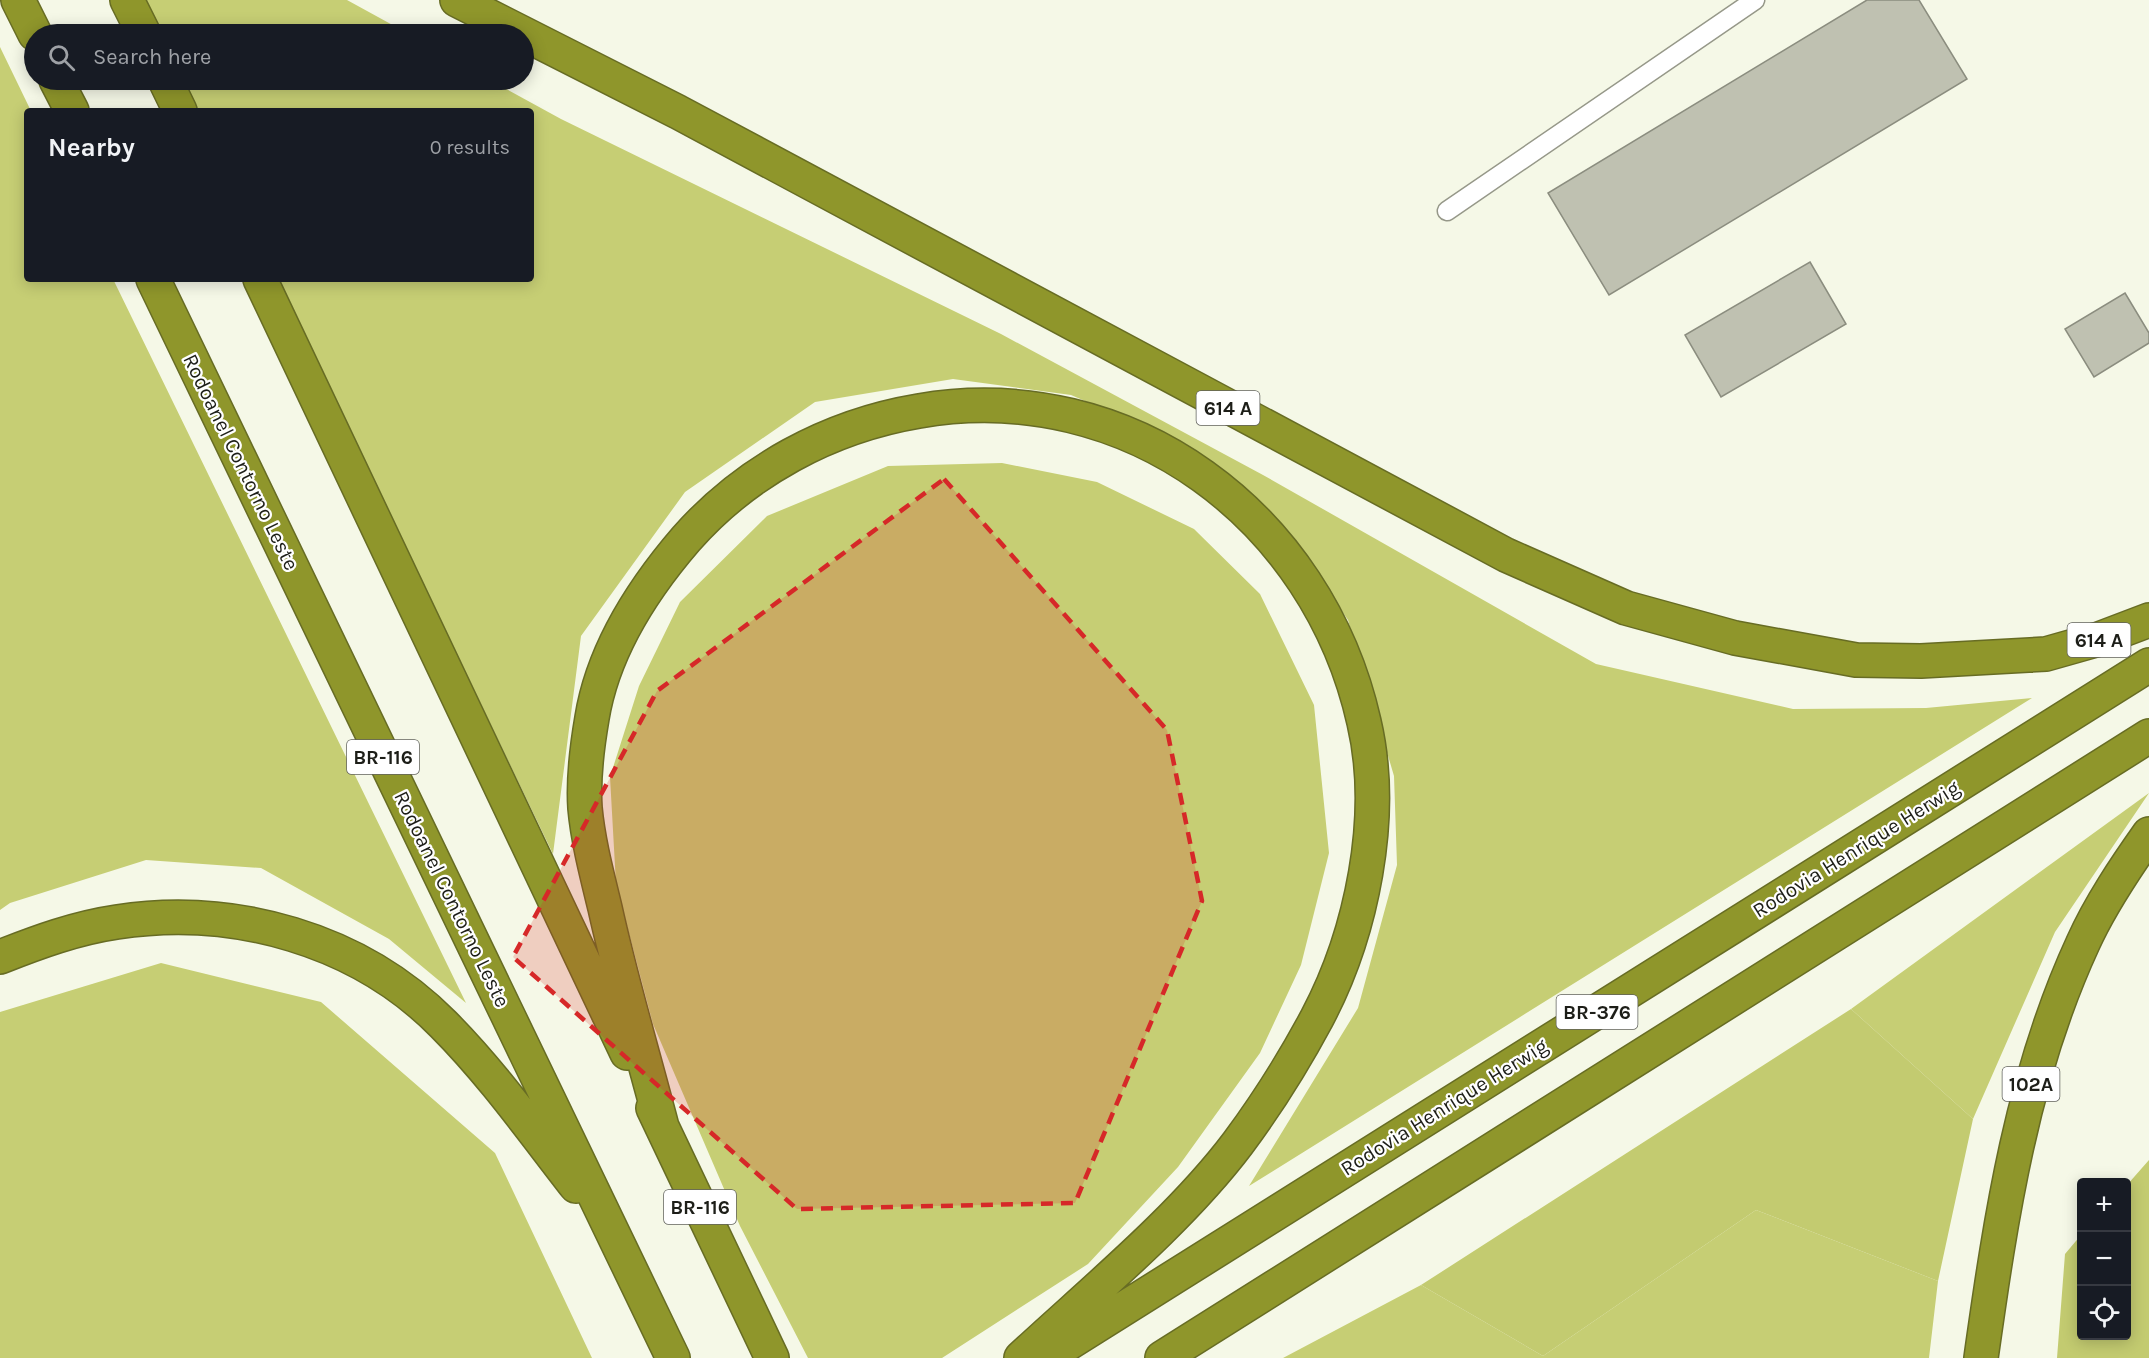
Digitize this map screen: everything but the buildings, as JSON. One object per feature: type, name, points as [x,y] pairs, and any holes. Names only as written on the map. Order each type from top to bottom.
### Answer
[{"type":"highway","points":[[18,0],[30,24]]},
{"type":"highway","points":[[128,0],[139,24]]},
{"type":"highway","name":"614 A","points":[[457,0],[504,24]]},
{"type":"highway","name":"614 A","points":[[534,39],[678,112],[1506,555],[1626,608],[1735,638],[1856,660],[1921,661],[2046,654],[2099,639],[2149,620]]},
{"type":"highway","points":[[62,90],[71,108]]},
{"type":"highway","points":[[170,90],[179,108]]},
{"type":"highway","name":"Rodoanel Contorno Leste","points":[[154,282],[667,1346]]},
{"type":"highway","name":"BR-116","points":[[261,282],[772,1358]]},
{"type":"highway","points":[[662,1127],[610,930],[585,807],[586,760],[593,709],[608,662],[632,611],[669,559],[707,515],[759,473],[828,435],[885,416],[956,404],[1017,406],[1081,417],[1132,435],[1206,476],[1251,516],[1288,557],[1319,603],[1344,655],[1365,723],[1372,786],[1371,831],[1363,886],[1345,950],[1320,1013],[1283,1076],[1236,1146],[1180,1209],[1021,1358]]},
{"type":"highway","name":"Rodovia Henrique Herwig","points":[[1045,1358],[2149,665]]},
{"type":"highway","name":"BR-376","points":[[1162,1358],[2149,736]]},
{"type":"highway","name":"102A","points":[[1981,1358],[2008,1180],[2026,1101],[2052,1016],[2083,941],[2149,834]]},
{"type":"highway","points":[[0,957],[58,935],[117,921],[174,918],[233,920],[293,933],[334,951],[403,989],[443,1023],[484,1069],[614,1234]]},
{"type":"lane","points":[[1447,212],[1755,0]]},
{"type":"highlighted area","points":[[944,479],[1167,730],[1202,901],[1075,1203],[797,1209],[513,957],[657,691]]},
{"type":"green space","points":[[141,0],[347,0],[391,24],[153,24]]},
{"type":"green space","points":[[0,47],[30,108],[24,108],[24,282],[114,282],[466,1003],[389,939],[261,868],[146,860],[10,903],[0,910]]},
{"type":"green space","points":[[185,90],[508,90],[561,119],[1001,334],[1263,475],[1596,664],[1793,709],[1926,708],[2032,698],[1249,1186],[1358,1008],[1397,865],[1394,776],[1348,620],[1291,537],[1186,444],[1071,395],[953,379],[815,402],[685,492],[581,636],[553,854],[277,282],[534,282],[534,108],[194,108]]},
{"type":"green space","points":[[1002,463],[1097,482],[1194,529],[1260,594],[1314,705],[1329,853],[1301,965],[1260,1053],[1178,1167],[1088,1264],[942,1358],[808,1358],[740,1226],[653,1024],[616,884],[610,777],[639,686],[680,602],[767,516],[888,466]]},
{"type":"green space","points":[[2149,793],[2055,932],[1973,1119],[1851,1009]]},
{"type":"green space","points":[[161,963],[321,1002],[495,1153],[592,1358],[0,1358],[0,1012]]},
{"type":"green space","points":[[1851,1009],[1973,1119],[1938,1281],[1756,1210],[1543,1356],[1421,1285]]},
{"type":"green space","points":[[2149,1160],[2149,1358],[2057,1358],[2065,1254],[2077,1240],[2077,1340],[2131,1340],[2131,1180]]},
{"type":"green space","points":[[1756,1210],[1938,1281],[1929,1358],[1283,1358],[1421,1285],[1543,1356]]}]
